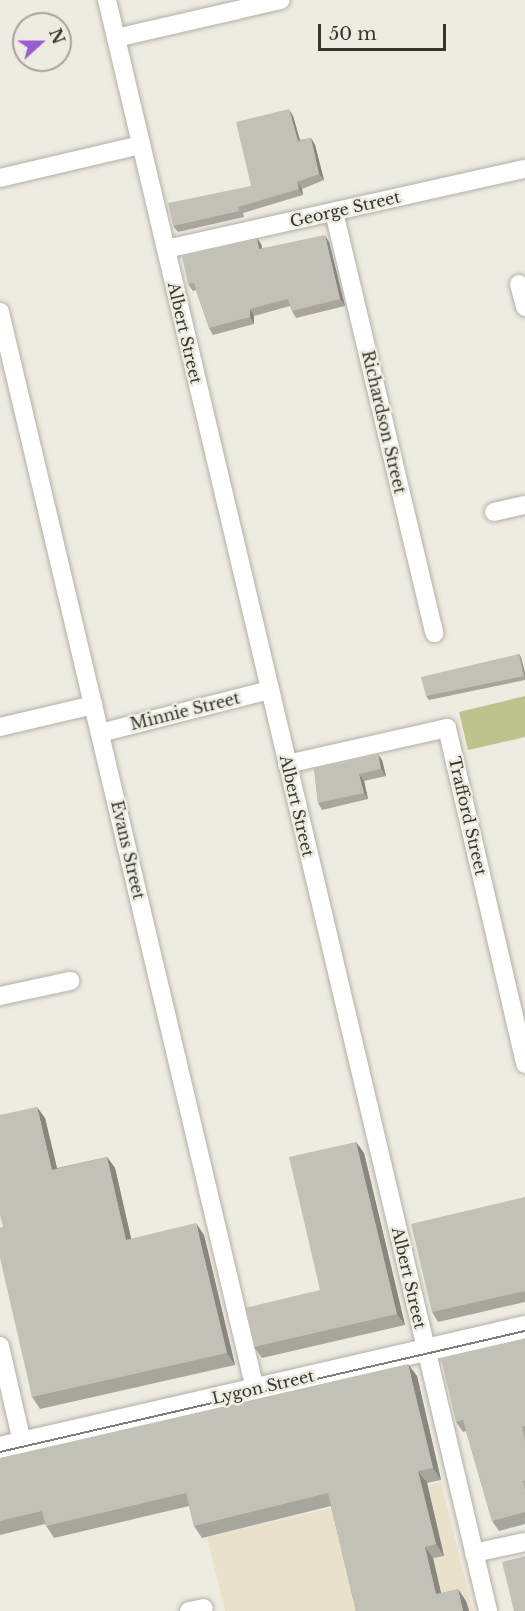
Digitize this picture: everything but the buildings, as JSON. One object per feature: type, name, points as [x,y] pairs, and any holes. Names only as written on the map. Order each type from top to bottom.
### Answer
[{"type":"street","name":"Albert Street","points":[[107,0],[488,1611]]},
{"type":"street","points":[[116,38],[281,0]]},
{"type":"street","points":[[0,178],[141,145]]},
{"type":"street","name":"George Street","points":[[166,249],[525,169]]},
{"type":"street","name":"Richardson Street","points":[[334,212],[434,633]]},
{"type":"street","points":[[519,284],[525,307]]},
{"type":"street","name":"Evans Street","points":[[0,312],[255,1389]]},
{"type":"street","points":[[494,512],[525,505]]},
{"type":"street","name":"Minnie Street","points":[[100,733],[270,690]]},
{"type":"street","points":[[0,727],[93,705]]},
{"type":"street","name":"Trafford Street","points":[[287,764],[447,728],[525,1064]]},
{"type":"street","points":[[0,996],[70,981]]},
{"type":"street","name":"Lygon Street","points":[[0,1448],[525,1327]]},
{"type":"street","points":[[0,1346],[22,1442]]},
{"type":"street","points":[[474,1553],[525,1542]]},
{"type":"shaded area","points":[[441,1482],[473,1611],[225,1611],[207,1537]]},
{"type":"green space","points":[[525,696],[525,737],[468,750],[459,712]]},
{"type":"tram line","points":[[0,1452],[525,1331]]}]
